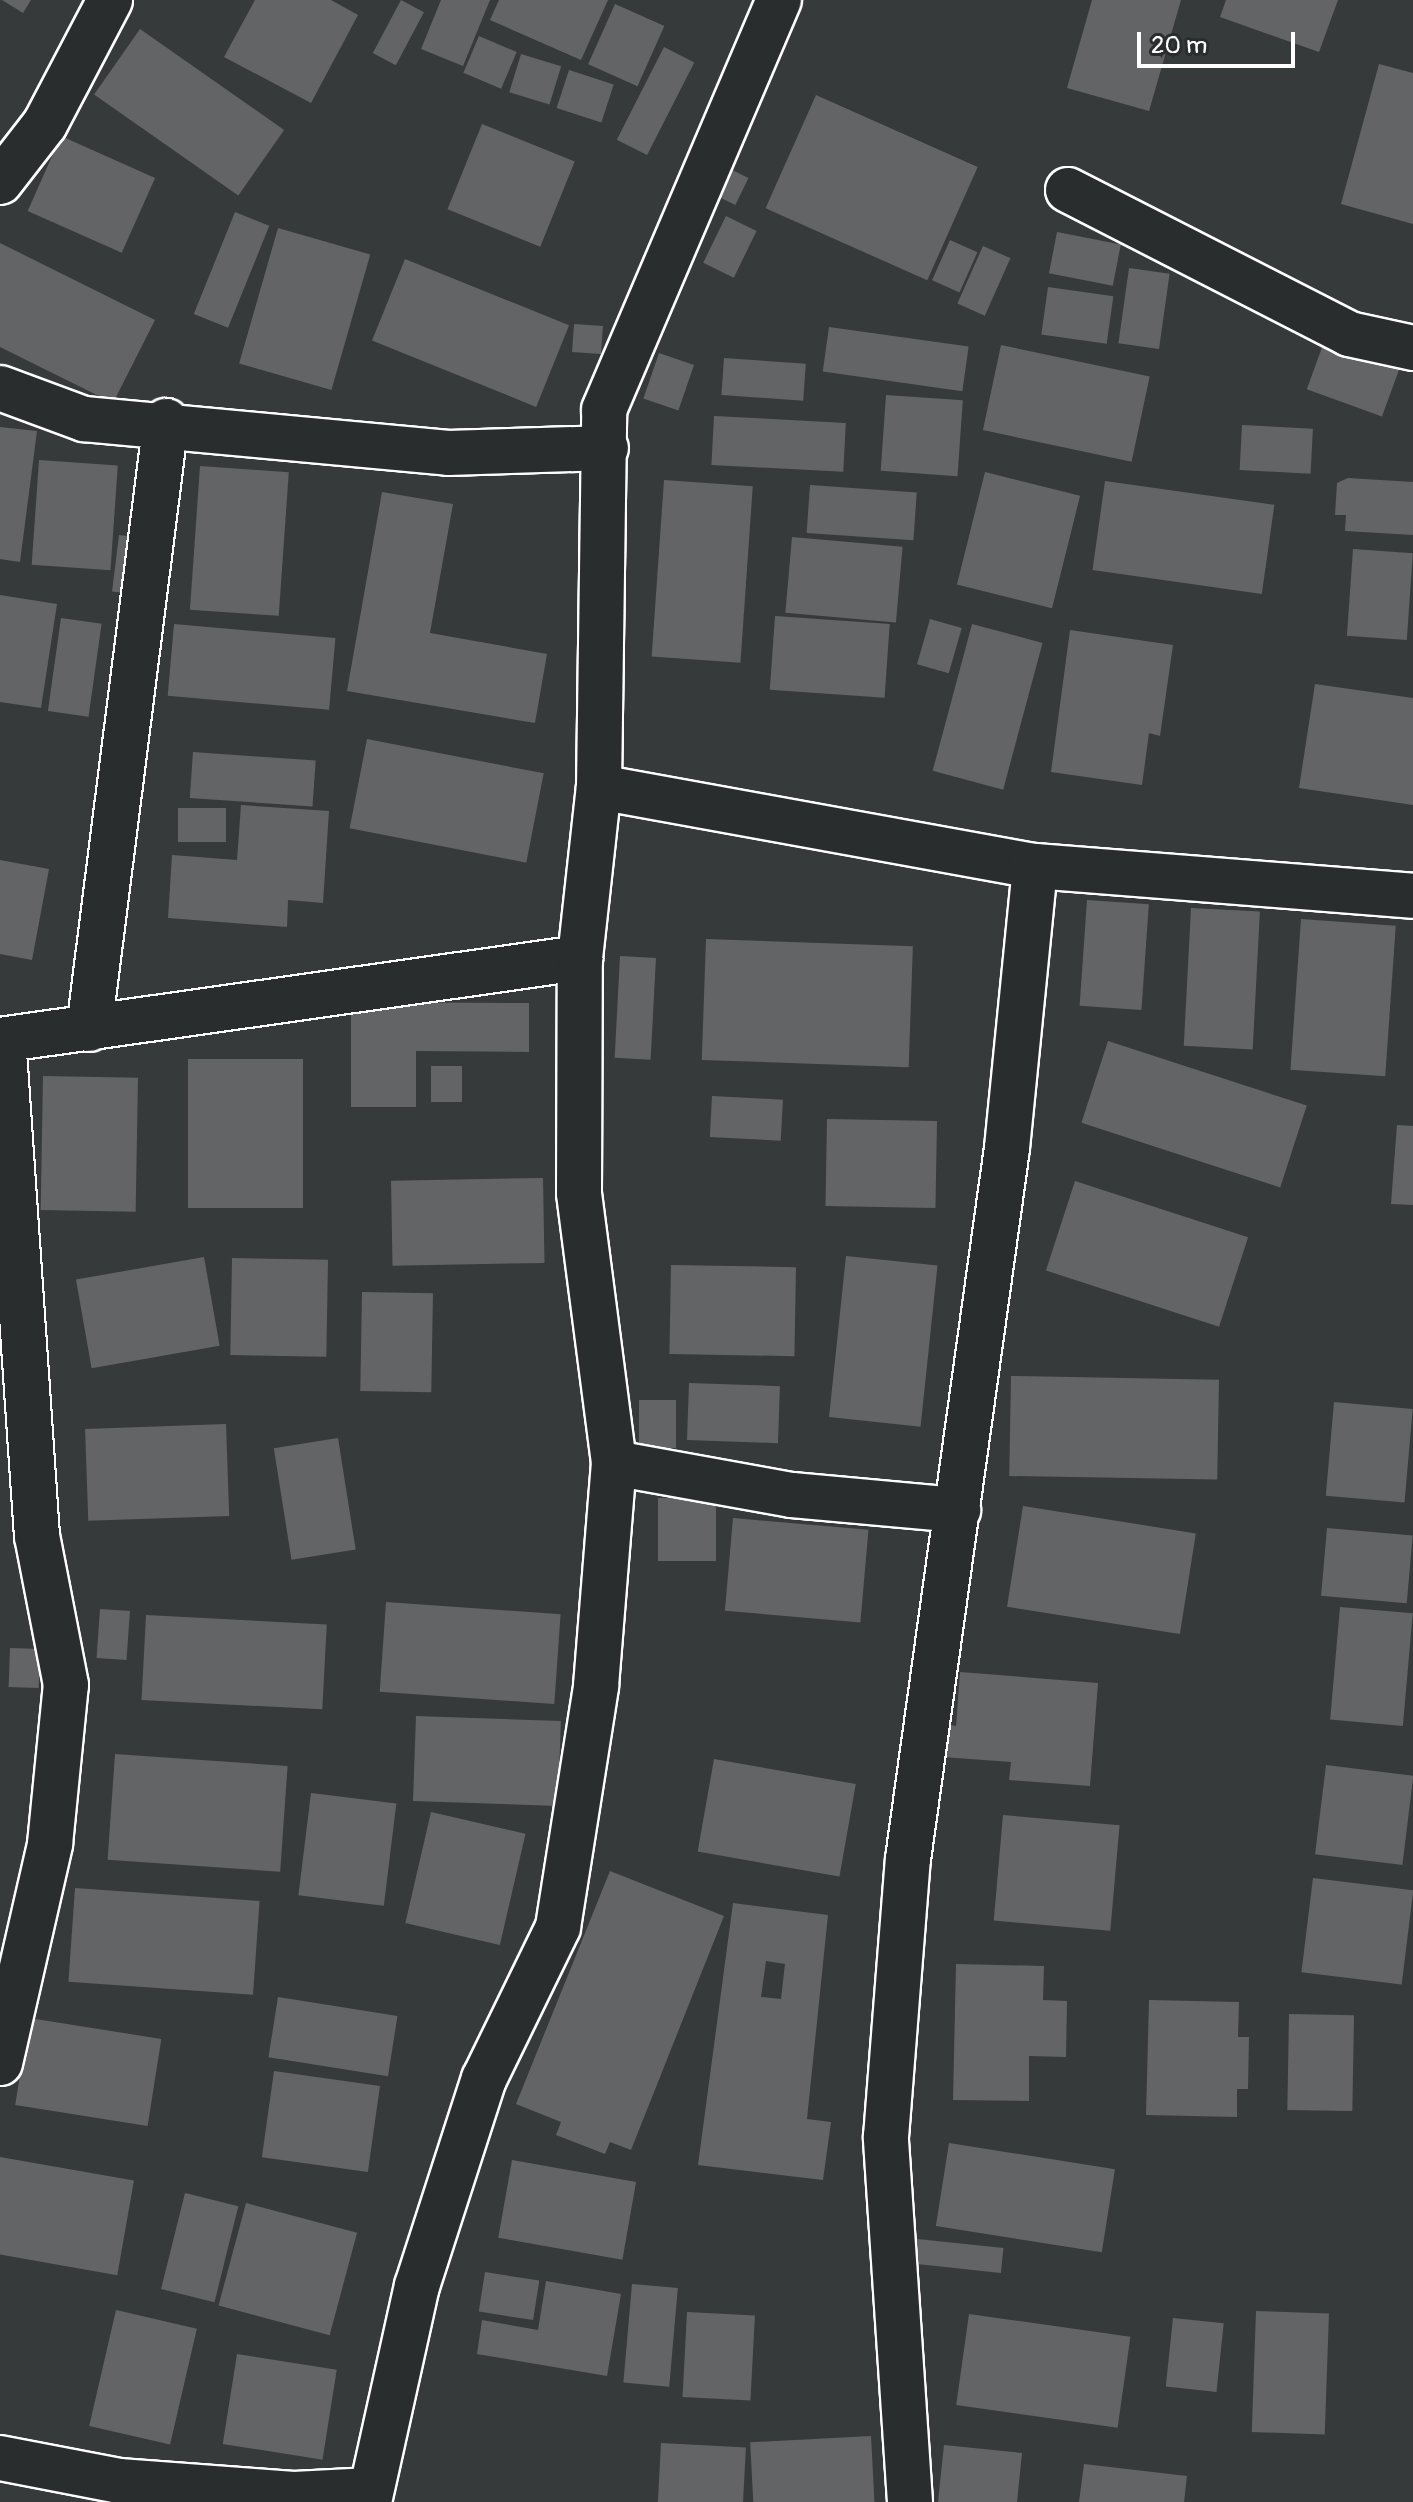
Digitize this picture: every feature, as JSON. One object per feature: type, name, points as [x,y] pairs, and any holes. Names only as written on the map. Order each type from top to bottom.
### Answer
[{"type":"street","points":[[4,170],[45,124],[110,0]]},
{"type":"street","points":[[0,2458],[119,2481],[294,2494],[370,2496],[417,2286],[484,2079],[558,1927],[596,1686],[614,1463],[579,1193],[580,958],[599,787],[606,448],[604,410],[779,0]]},
{"type":"street","points":[[1068,190],[1349,334],[1413,348]]},
{"type":"street","points":[[0,388],[84,419],[166,421],[448,453],[606,448]]},
{"type":"street","points":[[89,1029],[166,421]]},
{"type":"street","points":[[599,787],[1035,866],[1413,896]]},
{"type":"street","points":[[910,2502],[886,2137],[908,1859],[958,1510],[1035,866]]},
{"type":"street","points":[[0,2063],[50,1844],[66,1685],[37,1536],[2,1040],[580,958]]},
{"type":"street","points":[[614,1463],[792,1495],[958,1510]]},
{"type":"building","points":[[2,0],[31,0],[23,13]]},
{"type":"building","points":[[255,0],[331,0],[358,15],[311,103],[224,57]]},
{"type":"building","points":[[401,0],[424,12],[396,65],[373,53]]},
{"type":"building","points":[[441,0],[490,0],[463,66],[421,49]]},
{"type":"building","points":[[499,0],[608,0],[581,60],[490,20]]},
{"type":"building","points":[[1092,0],[1181,0],[1149,111],[1067,88]]},
{"type":"building","points":[[1226,0],[1338,0],[1319,52],[1220,17]]},
{"type":"building","points":[[615,4],[664,26],[637,86],[588,64]]},
{"type":"building","points":[[140,29],[284,130],[238,195],[94,95]]},
{"type":"building","points":[[479,36],[517,52],[501,89],[463,73]]},
{"type":"building","points":[[664,47],[694,62],[647,155],[617,140]]},
{"type":"building","points":[[521,54],[561,66],[549,105],[509,92]]},
{"type":"building","points":[[1379,64],[1413,73],[1413,224],[1341,204]]},
{"type":"building","points":[[569,70],[614,85],[601,123],[557,108]]},
{"type":"building","points":[[816,95],[978,167],[927,280],[766,208]]},
{"type":"building","points":[[482,124],[575,161],[540,247],[448,209]]},
{"type":"building","points":[[61,136],[155,178],[122,253],[28,211]]},
{"type":"building","points":[[726,167],[748,178],[735,205],[713,194]]},
{"type":"building","points":[[235,212],[269,226],[228,328],[194,314]]},
{"type":"building","points":[[726,216],[757,231],[734,278],[703,263]]},
{"type":"building","points":[[278,228],[370,254],[331,390],[239,364]]},
{"type":"building","points":[[1057,232],[1121,244],[1113,286],[1049,273]]},
{"type":"building","points":[[950,240],[977,252],[960,292],[932,280]]},
{"type":"building","points":[[0,243],[155,320],[113,403],[0,347]]},
{"type":"building","points":[[983,246],[1010,258],[985,316],[957,304]]},
{"type":"building","points":[[405,259],[569,325],[536,407],[372,341]]},
{"type":"building","points":[[1129,268],[1170,274],[1159,349],[1118,343]]},
{"type":"building","points":[[1048,287],[1113,296],[1107,344],[1041,335]]},
{"type":"building","points":[[574,324],[603,326],[601,354],[572,352]]},
{"type":"building","points":[[829,327],[969,347],[962,391],[823,372]]},
{"type":"building","points":[[1328,331],[1403,358],[1382,417],[1307,389]]},
{"type":"building","points":[[1001,345],[1150,377],[1132,462],[983,430]]},
{"type":"building","points":[[659,353],[694,365],[678,410],[643,398]]},
{"type":"building","points":[[724,358],[806,364],[803,401],[721,395]]},
{"type":"building","points":[[886,395],[963,400],[958,476],[881,471]]},
{"type":"building","points":[[714,416],[846,423],[843,472],[711,465]]},
{"type":"building","points":[[1242,425],[1313,429],[1311,474],[1240,470]]},
{"type":"building","points":[[0,427],[37,431],[20,562],[0,559]]},
{"type":"building","points":[[39,460],[118,466],[110,570],[32,565]]},
{"type":"building","points":[[200,466],[289,472],[279,616],[190,610]]},
{"type":"building","points":[[985,472],[1080,496],[1052,608],[957,585]]},
{"type":"building","points":[[1348,478],[1413,482],[1413,535],[1345,531],[1346,515],[1335,515],[1337,483]]},
{"type":"building","points":[[664,480],[753,486],[740,663],[652,657]]},
{"type":"building","points":[[1105,481],[1274,505],[1262,594],[1092,570]]},
{"type":"building","points":[[810,485],[917,492],[913,540],[807,533]]},
{"type":"building","points":[[382,492],[453,504],[430,633],[547,654],[535,723],[347,691]]},
{"type":"building","points":[[119,535],[144,538],[137,595],[112,592]]},
{"type":"building","points":[[792,537],[903,547],[896,622],[785,613]]},
{"type":"building","points":[[1353,549],[1413,553],[1407,640],[1347,636]]},
{"type":"building","points":[[0,595],[57,604],[41,708],[0,702]]},
{"type":"building","points":[[775,616],[890,624],[885,698],[770,690]]},
{"type":"building","points":[[61,618],[102,624],[89,717],[48,711]]},
{"type":"building","points":[[930,619],[962,628],[949,673],[917,664]]},
{"type":"building","points":[[174,624],[335,638],[329,710],[168,696]]},
{"type":"building","points":[[972,624],[1043,643],[1003,790],[933,771]]},
{"type":"building","points":[[1070,630],[1173,645],[1160,736],[1149,733],[1142,785],[1051,772]]},
{"type":"building","points":[[1315,684],[1413,698],[1413,805],[1299,788]]},
{"type":"building","points":[[367,739],[544,773],[526,863],[350,828]]},
{"type":"building","points":[[193,752],[316,761],[312,806],[190,798]]},
{"type":"building","points":[[241,805],[329,811],[323,903],[288,900],[287,927],[168,918],[172,855],[237,860]]},
{"type":"building","points":[[178,808],[226,808],[226,842],[178,842]]},
{"type":"building","points":[[0,860],[49,869],[32,960],[0,954]]},
{"type":"building","points":[[1087,900],[1149,904],[1141,1010],[1080,1006]]},
{"type":"building","points":[[1191,908],[1260,912],[1253,1049],[1184,1046]]},
{"type":"building","points":[[1301,919],[1396,926],[1385,1076],[1290,1070]]},
{"type":"building","points":[[706,939],[913,946],[909,1067],[702,1060]]},
{"type":"building","points":[[620,956],[656,958],[651,1060],[615,1058]]},
{"type":"building","points":[[351,1002],[529,1003],[529,1052],[416,1051],[416,1107],[351,1107]]},
{"type":"building","points":[[1108,1041],[1307,1106],[1280,1187],[1081,1123]]},
{"type":"building","points":[[188,1059],[303,1059],[303,1208],[188,1208]]},
{"type":"building","points":[[431,1066],[462,1066],[462,1102],[431,1102]]},
{"type":"building","points":[[43,1076],[138,1078],[136,1212],[41,1210]]},
{"type":"building","points":[[712,1096],[783,1100],[781,1141],[710,1137]]},
{"type":"building","points":[[827,1119],[937,1121],[935,1208],[825,1206]]},
{"type":"building","points":[[1397,1125],[1413,1126],[1413,1205],[1391,1204]]},
{"type":"building","points":[[543,1178],[544,1263],[393,1266],[391,1181]]},
{"type":"building","points":[[1075,1181],[1248,1237],[1219,1327],[1046,1270]]},
{"type":"building","points":[[846,1256],[937,1266],[921,1427],[829,1417]]},
{"type":"building","points":[[204,1257],[220,1346],[92,1368],[76,1280]]},
{"type":"building","points":[[232,1258],[328,1260],[326,1357],[230,1355]]},
{"type":"building","points":[[671,1265],[796,1267],[794,1356],[669,1354]]},
{"type":"building","points":[[362,1292],[433,1293],[431,1392],[360,1391]]},
{"type":"building","points":[[1011,1376],[1219,1380],[1217,1480],[1009,1476]]},
{"type":"building","points":[[689,1383],[780,1386],[778,1443],[687,1440]]},
{"type":"building","points":[[639,1400],[676,1400],[676,1448],[639,1448]]},
{"type":"building","points":[[1334,1402],[1413,1409],[1405,1503],[1326,1496]]},
{"type":"building","points":[[226,1424],[229,1516],[88,1521],[85,1429]]},
{"type":"building","points":[[338,1438],[356,1550],[291,1560],[274,1448]]},
{"type":"building","points":[[658,1498],[716,1498],[716,1561],[658,1561]]},
{"type":"building","points":[[1023,1506],[1196,1533],[1180,1634],[1007,1607]]},
{"type":"building","points":[[733,1518],[868,1530],[860,1622],[725,1611]]},
{"type":"building","points":[[1327,1528],[1413,1535],[1407,1603],[1321,1596]]},
{"type":"building","points":[[386,1602],[561,1614],[554,1704],[380,1692]]},
{"type":"building","points":[[1340,1607],[1413,1613],[1403,1726],[1330,1720]]},
{"type":"building","points":[[100,1609],[130,1611],[127,1660],[97,1658]]},
{"type":"building","points":[[146,1615],[327,1624],[322,1709],[142,1700]]},
{"type":"building","points":[[10,1648],[40,1649],[39,1688],[9,1687]]},
{"type":"building","points":[[960,1672],[1098,1683],[1090,1786],[1009,1780],[1011,1762],[943,1757],[945,1724],[956,1726]]},
{"type":"building","points":[[416,1716],[561,1721],[558,1806],[413,1801]]},
{"type":"building","points":[[115,1754],[288,1766],[280,1872],[108,1860]]},
{"type":"building","points":[[714,1759],[856,1784],[839,1877],[698,1852]]},
{"type":"building","points":[[1326,1765],[1413,1776],[1402,1865],[1315,1854]]},
{"type":"building","points":[[311,1793],[396,1803],[384,1906],[298,1895]]},
{"type":"building","points":[[431,1812],[526,1834],[500,1945],[405,1923]]},
{"type":"building","points":[[1003,1815],[1120,1825],[1110,1931],[994,1921]]},
{"type":"building","points":[[610,1871],[724,1916],[631,2150],[610,2142],[605,2154],[556,2135],[561,2122],[516,2104]]},
{"type":"building","points":[[1313,1878],[1413,1890],[1402,1985],[1301,1972]]},
{"type":"building","points":[[75,1888],[260,1901],[253,1995],[68,1982]]},
{"type":"building","points":[[733,1903],[828,1915],[807,2119],[831,2122],[823,2180],[698,2165]],"holes":[[[766,1961],[785,1964],[781,1999],[761,1997]]]},
{"type":"building","points":[[956,1964],[1044,1966],[1043,2000],[1067,2001],[1066,2057],[1029,2056],[1029,2101],[953,2100]]},
{"type":"building","points":[[278,1997],[398,2016],[388,2076],[268,2057]]},
{"type":"building","points":[[1149,2000],[1239,2002],[1238,2037],[1249,2037],[1248,2089],[1237,2089],[1237,2117],[1146,2115]]},
{"type":"building","points":[[1289,2014],[1354,2015],[1352,2111],[1287,2110]]},
{"type":"building","points":[[29,2018],[161,2039],[148,2126],[15,2105]]},
{"type":"building","points":[[274,2071],[380,2086],[368,2172],[262,2157]]},
{"type":"building","points":[[949,2143],[1115,2169],[1102,2252],[936,2226]]},
{"type":"building","points":[[0,2157],[134,2181],[117,2275],[0,2254]]},
{"type":"building","points":[[512,2160],[636,2182],[622,2260],[498,2238]]},
{"type":"building","points":[[185,2193],[238,2206],[214,2302],[161,2289]]},
{"type":"building","points":[[246,2203],[357,2233],[330,2335],[219,2305]]},
{"type":"building","points":[[908,2238],[1003,2248],[1001,2273],[905,2263]]},
{"type":"building","points":[[485,2272],[539,2281],[533,2320],[479,2312]]},
{"type":"building","points":[[546,2281],[621,2294],[607,2376],[477,2354],[482,2320],[538,2330]]},
{"type":"building","points":[[632,2284],[678,2288],[669,2387],[623,2383]]},
{"type":"building","points":[[116,2310],[197,2329],[170,2445],[89,2426]]},
{"type":"building","points":[[1256,2311],[1329,2314],[1325,2434],[1252,2432]]},
{"type":"building","points":[[687,2312],[755,2316],[750,2400],[683,2397]]},
{"type":"building","points":[[969,2314],[1130,2337],[1118,2428],[956,2405]]},
{"type":"building","points":[[1173,2318],[1224,2323],[1217,2392],[1166,2387]]},
{"type":"building","points":[[237,2354],[337,2370],[323,2460],[223,2444]]},
{"type":"building","points":[[871,2436],[874,2502],[753,2502],[750,2442]]},
{"type":"building","points":[[661,2443],[746,2447],[743,2502],[658,2502]]},
{"type":"building","points":[[944,2445],[1022,2453],[1017,2502],[938,2502]]},
{"type":"building","points":[[1084,2464],[1187,2476],[1184,2502],[1079,2502]]}]
